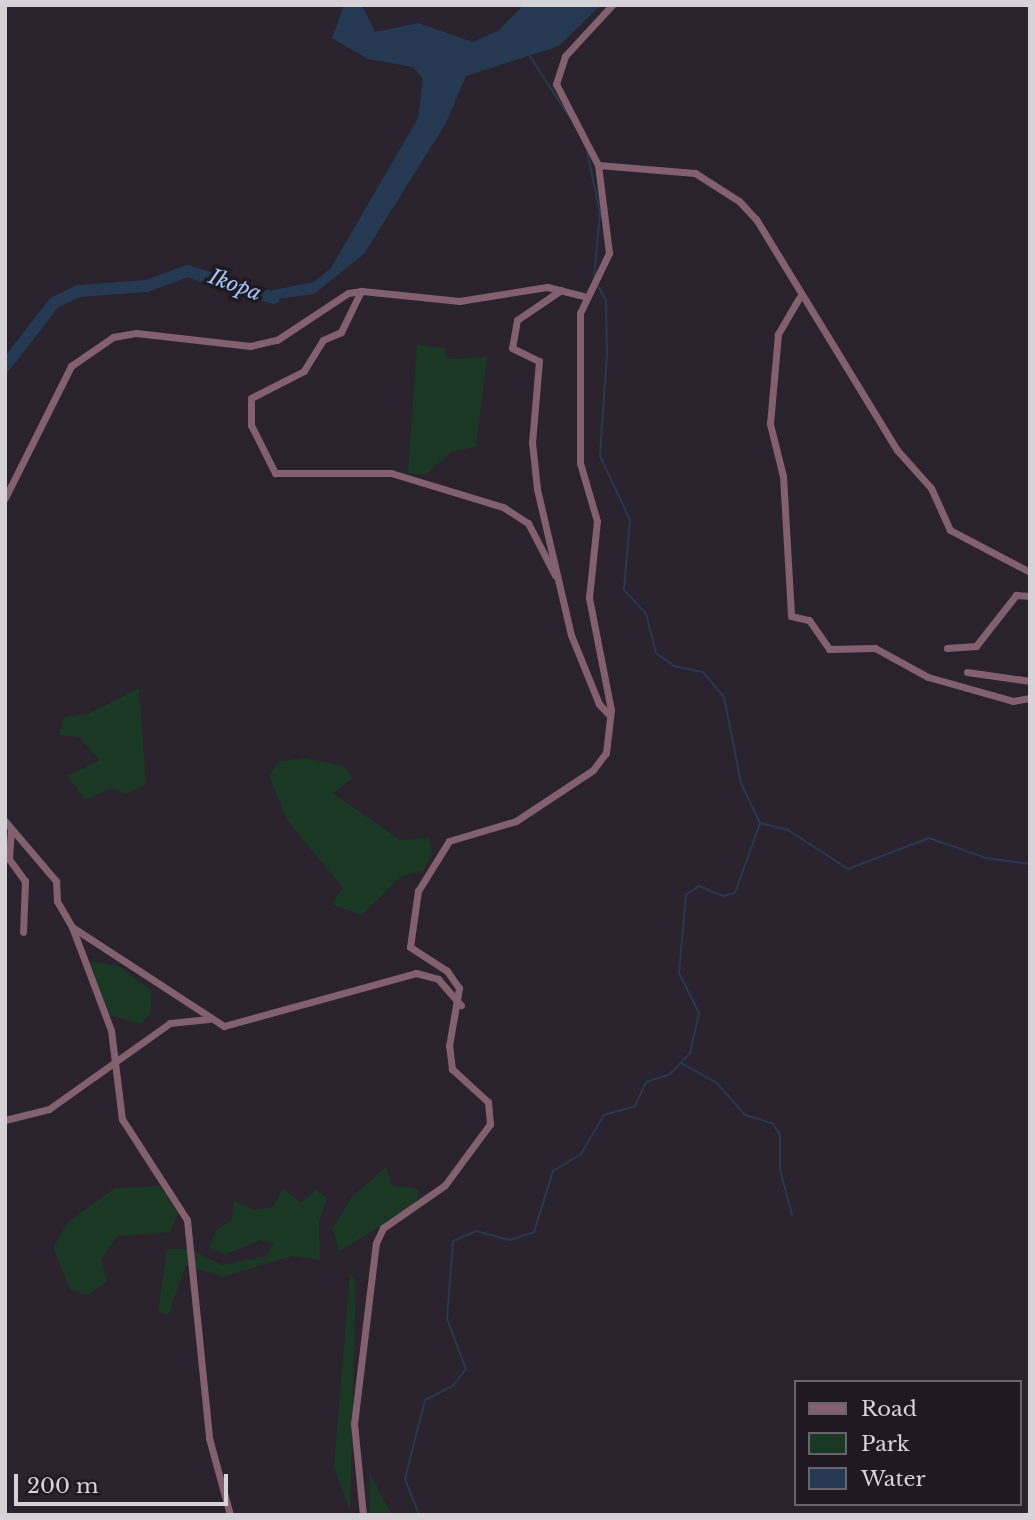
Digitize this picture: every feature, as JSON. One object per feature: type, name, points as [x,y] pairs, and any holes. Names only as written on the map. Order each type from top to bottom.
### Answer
[{"type":"street","points":[[363,1515],[354,1424],[376,1243],[383,1228],[446,1185],[490,1124],[488,1102],[452,1069],[449,1046],[461,1005],[459,988],[447,971],[410,947],[418,891],[432,862],[449,841],[516,821],[593,770],[606,753],[610,716],[589,598],[597,521],[579,463],[585,295],[600,277],[609,253],[598,164],[556,84],[556,72],[612,5]]},
{"type":"street","points":[[598,164],[710,178],[756,219],[799,298],[897,450],[926,480],[950,530],[1030,572]]},
{"type":"street","points":[[5,498],[71,366],[91,348],[136,333],[224,348],[264,343],[362,291],[459,301],[561,290],[585,295]]},
{"type":"street","points":[[561,290],[517,320],[512,348],[539,361],[532,442],[555,575],[571,635],[599,704],[610,716]]},
{"type":"street","points":[[362,291],[341,332],[323,340],[304,371],[251,398],[251,425],[275,473],[391,473],[503,507],[528,523],[555,575]]},
{"type":"street","points":[[799,298],[778,334],[770,424],[783,476],[791,616],[809,620],[829,649],[875,648],[928,677],[1013,701],[1030,698]]},
{"type":"street","points":[[947,648],[976,646],[1016,595],[1030,596]]},
{"type":"street","points":[[967,673],[1030,681]]},
{"type":"street","points":[[5,821],[56,881],[57,901],[102,993],[122,1119],[187,1220],[209,1438],[230,1515]]},
{"type":"street","points":[[11,830],[9,859],[25,881],[23,932]]},
{"type":"street","points":[[72,927],[211,1019]]},
{"type":"street","points":[[5,1120],[49,1109],[170,1024],[211,1019],[244,1024],[416,974],[438,979],[461,1005]]},
{"type":"green space","points":[[417,344],[444,348],[448,359],[487,357],[476,447],[451,452],[426,475],[408,473]]},
{"type":"green space","points":[[139,688],[146,784],[126,794],[111,788],[86,800],[67,776],[100,760],[79,737],[59,735],[64,717],[88,714]]},
{"type":"green space","points":[[302,758],[344,766],[353,778],[333,793],[400,840],[429,838],[432,853],[423,871],[402,876],[362,915],[331,904],[343,888],[287,820],[269,776],[278,762]]},
{"type":"green space","points":[[90,961],[119,966],[152,991],[150,1015],[140,1024],[109,1015]]},
{"type":"green space","points":[[386,1167],[392,1185],[420,1189],[416,1204],[340,1251],[332,1229],[352,1197]]},
{"type":"green space","points":[[160,1186],[178,1214],[170,1232],[117,1236],[101,1260],[107,1282],[87,1295],[70,1289],[53,1248],[68,1222],[115,1188]]},
{"type":"green space","points":[[283,1188],[301,1203],[315,1190],[327,1198],[319,1222],[320,1260],[292,1256],[223,1277],[186,1265],[168,1315],[158,1312],[167,1249],[189,1249],[222,1265],[267,1256],[273,1243],[260,1240],[226,1254],[209,1248],[216,1230],[232,1220],[234,1201],[254,1210],[273,1207]]},
{"type":"green space","points":[[350,1272],[356,1282],[350,1512],[334,1467]]},
{"type":"green space","points":[[369,1472],[392,1515],[370,1515]]},
{"type":"water","points":[[344,5],[362,5],[375,32],[418,23],[473,42],[499,30],[524,5],[601,5],[559,46],[466,76],[446,123],[364,254],[314,294],[262,301],[259,293],[314,282],[331,268],[418,118],[423,79],[413,67],[368,59],[332,38]]},
{"type":"waterway","points":[[529,55],[570,118]]},
{"type":"waterway","points":[[587,151],[600,213],[594,279]]},
{"type":"waterway","name":"Ikopa","points":[[5,366],[54,303],[79,291],[147,286],[187,271],[274,298]]},
{"type":"waterway","points":[[597,284],[606,300],[607,353],[600,456],[630,520],[624,590],[646,614],[656,653],[674,666],[703,672],[724,697],[741,783],[760,823],[788,830],[848,869],[929,838],[986,858],[1030,864]]},
{"type":"waterway","points":[[419,1515],[405,1479],[425,1400],[453,1386],[466,1369],[447,1319],[453,1241],[476,1231],[510,1240],[534,1232],[553,1171],[581,1154],[604,1115],[635,1106],[646,1082],[670,1074],[690,1053],[699,1013],[679,973],[686,895],[699,886],[723,896],[735,893],[760,823]]},
{"type":"waterway","points":[[681,1063],[717,1083],[745,1115],[772,1123],[780,1134],[780,1169],[792,1215]]}]
